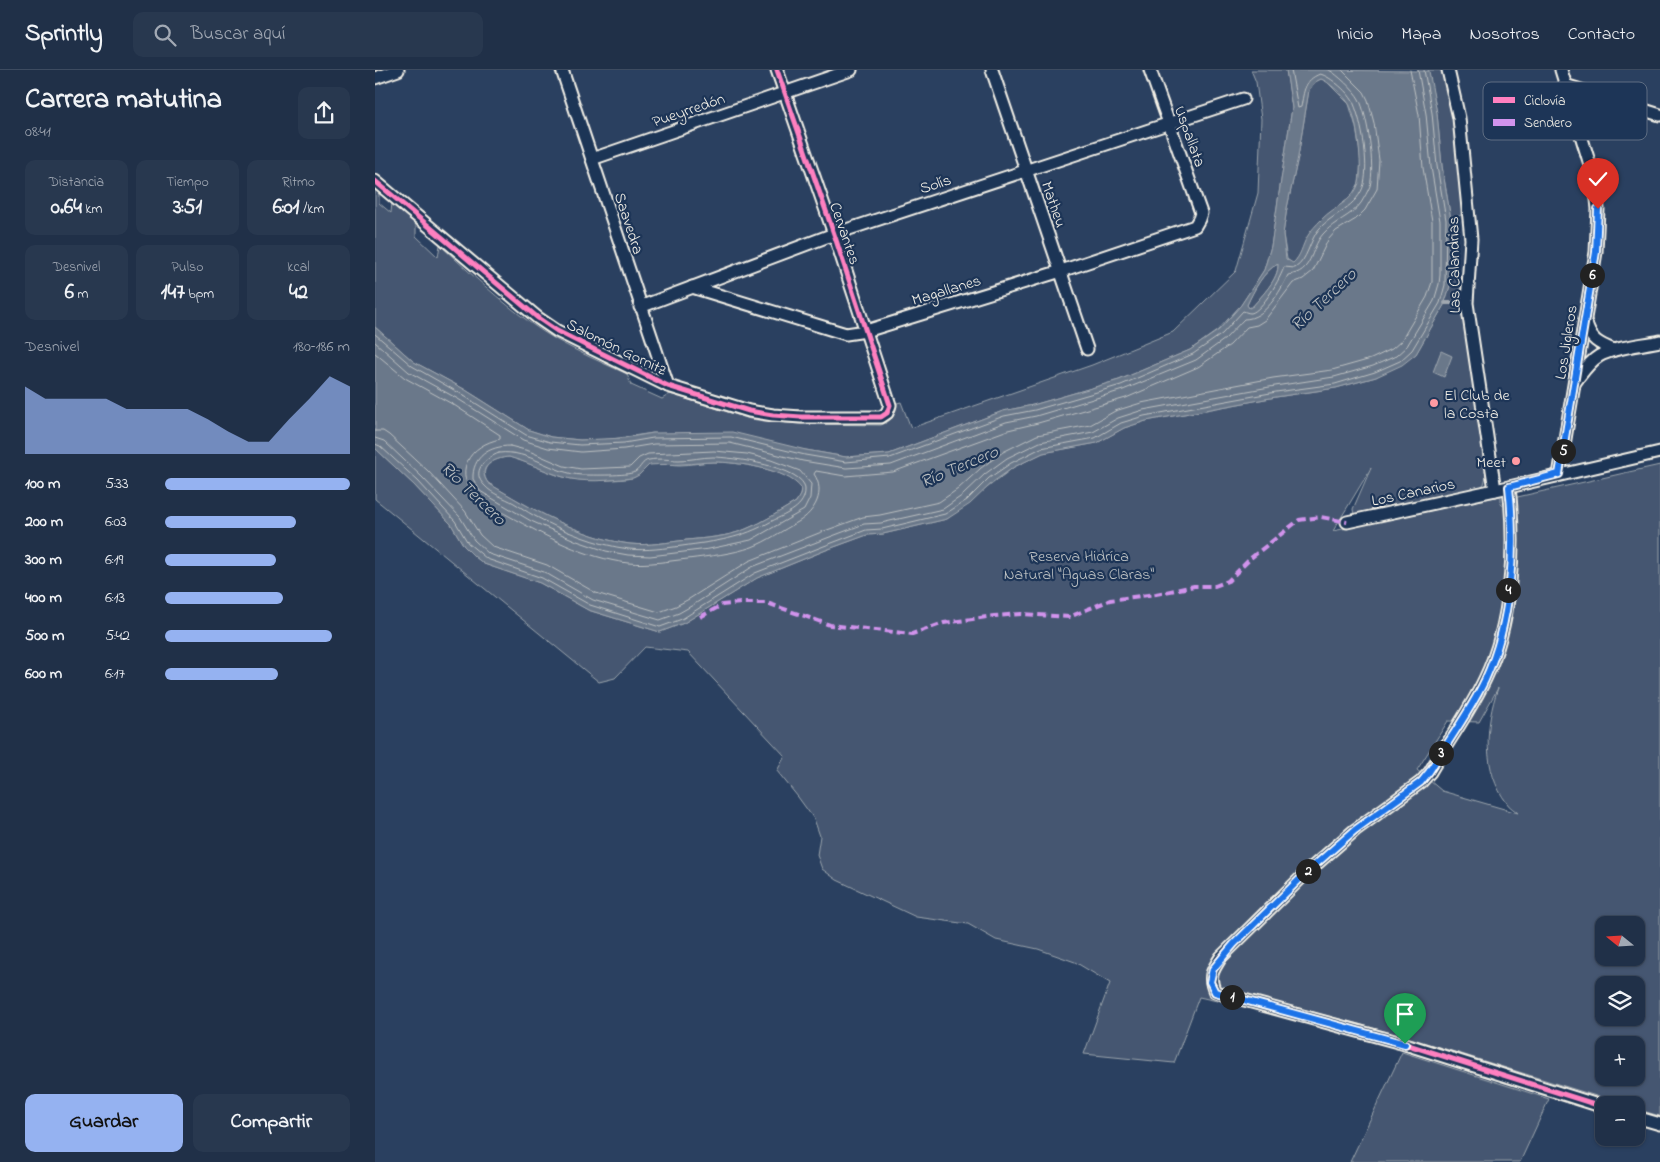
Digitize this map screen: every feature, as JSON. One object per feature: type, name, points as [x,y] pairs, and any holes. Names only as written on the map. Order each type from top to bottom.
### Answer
[{"type":"street","points":[[375,78],[398,70]]},
{"type":"street","name":"Saavedra","points":[[562,70],[668,386]]},
{"type":"street","name":"Cervantes","points":[[777,70],[834,234],[890,405]]},
{"type":"street","name":"Pueyrredón","points":[[592,159],[851,70]]},
{"type":"street","name":"Matheu","points":[[992,70],[1087,349]]},
{"type":"street","name":"Uspallata","points":[[1149,70],[1201,213]]},
{"type":"street","name":"Las Calandrias","points":[[1449,70],[1459,118],[1471,239],[1467,303],[1495,490]]},
{"type":"street","name":"Solís","points":[[640,307],[834,234],[1243,99]]},
{"type":"street","points":[[1647,111],[1660,115]]},
{"type":"street","name":"Los Jigleros","points":[[1559,474],[1596,252],[1598,209],[1595,181],[1582,140]]},
{"type":"street","name":"Salomón Gornitz","points":[[375,180],[538,318],[583,344],[668,386],[749,411],[773,415],[881,417],[887,413],[890,405]]},
{"type":"street","name":"Magallanes","points":[[692,287],[845,334],[866,331],[1061,271],[1195,226],[1201,213]]},
{"type":"street","points":[[1585,319],[1588,332],[1593,339],[1599,344],[1614,350]]},
{"type":"street","points":[[1575,382],[1599,356],[1614,350],[1660,342]]},
{"type":"street","name":"Los Canarios","points":[[1347,522],[1660,452]]},
{"type":"street","points":[[1509,487],[1512,525],[1511,568],[1505,611],[1497,648],[1485,680],[1471,704],[1421,782],[1355,830],[1307,872],[1221,957],[1213,969],[1210,982],[1215,992],[1405,1044],[1595,1104]]},
{"type":"street","points":[[1645,1120],[1660,1124]]},
{"type":"green space","points":[[1251,70],[1286,70],[1292,108],[1271,246],[1264,270],[1241,305],[1218,330],[1190,350],[1119,380],[1033,405],[1003,411],[889,454],[846,457],[806,450],[653,433],[605,440],[551,437],[529,430],[464,389],[414,362],[375,327],[375,188],[379,192],[379,203],[391,213],[392,202],[416,223],[416,236],[438,257],[440,245],[496,296],[543,332],[627,374],[631,385],[662,399],[670,394],[750,419],[800,424],[881,425],[891,419],[896,411],[897,403],[901,402],[911,428],[1092,365],[1173,332],[1236,271],[1258,193],[1261,119],[1256,82]]},
{"type":"green space","points":[[1428,70],[1446,70],[1457,124],[1462,206],[1461,215],[1451,220],[1442,166],[1437,113]]},
{"type":"green space","points":[[1321,79],[1326,81],[1349,104],[1356,127],[1361,161],[1359,183],[1350,198],[1336,208],[1293,264],[1287,259],[1283,234],[1309,90],[1315,82]]},
{"type":"green space","points":[[1278,264],[1278,270],[1273,281],[1253,306],[1249,308],[1247,305],[1259,282],[1268,271]]},
{"type":"green space","name":"Reserva Hidríca Natural \"Aguas Claras\"","points":[[1452,274],[1464,275],[1462,306],[1486,476],[1484,484],[1479,488],[1354,515],[1353,509],[1371,468],[1333,531],[1501,496],[1501,505],[1513,498],[1660,465],[1660,1116],[1645,1112],[1645,1096],[1596,1096],[1407,1037],[1223,988],[1217,1001],[1199,997],[1174,1063],[1084,1054],[1110,983],[1075,962],[1038,949],[996,940],[968,924],[916,917],[837,880],[822,869],[817,855],[820,836],[814,819],[777,771],[785,756],[688,652],[645,647],[615,678],[599,682],[375,499],[375,448],[451,524],[464,546],[484,564],[540,583],[588,610],[660,632],[684,623],[757,578],[826,550],[867,535],[883,534],[947,519],[1014,467],[1043,453],[1097,443],[1124,428],[1146,421],[1336,388],[1376,377],[1416,354],[1444,305]],"holes":[[[1498,688],[1490,717],[1488,747],[1490,762],[1493,777],[1499,790],[1508,804],[1518,813],[1442,791],[1417,770],[1448,721],[1479,722]]]},
{"type":"green space","points":[[509,457],[563,477],[581,480],[631,478],[637,476],[647,466],[653,464],[735,463],[773,471],[794,481],[801,487],[800,495],[796,502],[739,532],[717,537],[659,544],[630,544],[612,541],[556,521],[488,483],[485,472],[489,464],[498,459]]},
{"type":"green space","points":[[1402,1052],[1549,1099],[1520,1162],[1350,1162]]},
{"type":"water","name":"Río Tercero","points":[[1286,70],[1429,71],[1437,113],[1442,166],[1451,220],[1450,286],[1444,305],[1416,354],[1402,365],[1376,377],[1336,388],[1146,421],[1124,428],[1097,443],[1043,453],[1014,467],[993,482],[970,504],[947,519],[883,534],[867,535],[826,550],[757,578],[684,623],[660,632],[588,610],[540,583],[484,564],[464,546],[451,524],[375,448],[375,327],[414,362],[464,389],[529,430],[551,437],[580,440],[624,438],[653,433],[732,432],[806,450],[846,457],[889,454],[1003,411],[1033,405],[1119,380],[1190,350],[1219,330],[1241,305],[1264,270],[1271,246],[1292,108]],"holes":[[[1321,79],[1340,94],[1349,104],[1352,111],[1360,155],[1359,183],[1352,195],[1327,214],[1312,230],[1293,263],[1286,259],[1283,234],[1309,90],[1315,82]],[[1278,264],[1278,270],[1273,281],[1253,306],[1249,308],[1247,305],[1256,288],[1273,267]],[[509,457],[553,474],[587,481],[633,478],[649,465],[735,463],[773,471],[794,481],[801,488],[796,502],[739,532],[717,537],[659,544],[630,544],[612,541],[556,521],[488,483],[485,477],[485,468],[488,464],[498,459]]]},
{"type":"water","points":[[1441,351],[1452,356],[1444,377],[1433,372]]},
{"type":"waterway","points":[[1445,303],[1465,303]]},
{"type":"marked path","points":[[700,617],[722,605],[767,603],[830,625],[912,634],[944,623],[994,616],[1021,614],[1069,617],[1110,600],[1156,594],[1194,586],[1215,586],[1228,581],[1252,557],[1299,520],[1321,517],[1347,522]]},
{"type":"cycle path","points":[[375,181],[538,318],[557,331],[668,386],[749,411],[773,415],[881,417],[887,413],[890,405],[834,234],[777,70]]},
{"type":"cycle path","points":[[1509,487],[1512,560],[1506,610],[1494,657],[1485,679],[1466,714],[1430,772],[1421,782],[1355,830],[1307,872],[1221,957],[1213,970],[1211,978],[1215,992],[1405,1044],[1595,1104]]},
{"type":"place","name":"El Club de la Costa","points":[[1434,403]]},
{"type":"place","name":"Meet","points":[[1516,461]]},
{"type":"route","points":[[1405,1044],[1215,992],[1210,982],[1213,969],[1221,957],[1307,872],[1355,830],[1421,782],[1485,680],[1501,633],[1511,568],[1512,525],[1509,487],[1559,474],[1596,252],[1598,209]]}]
